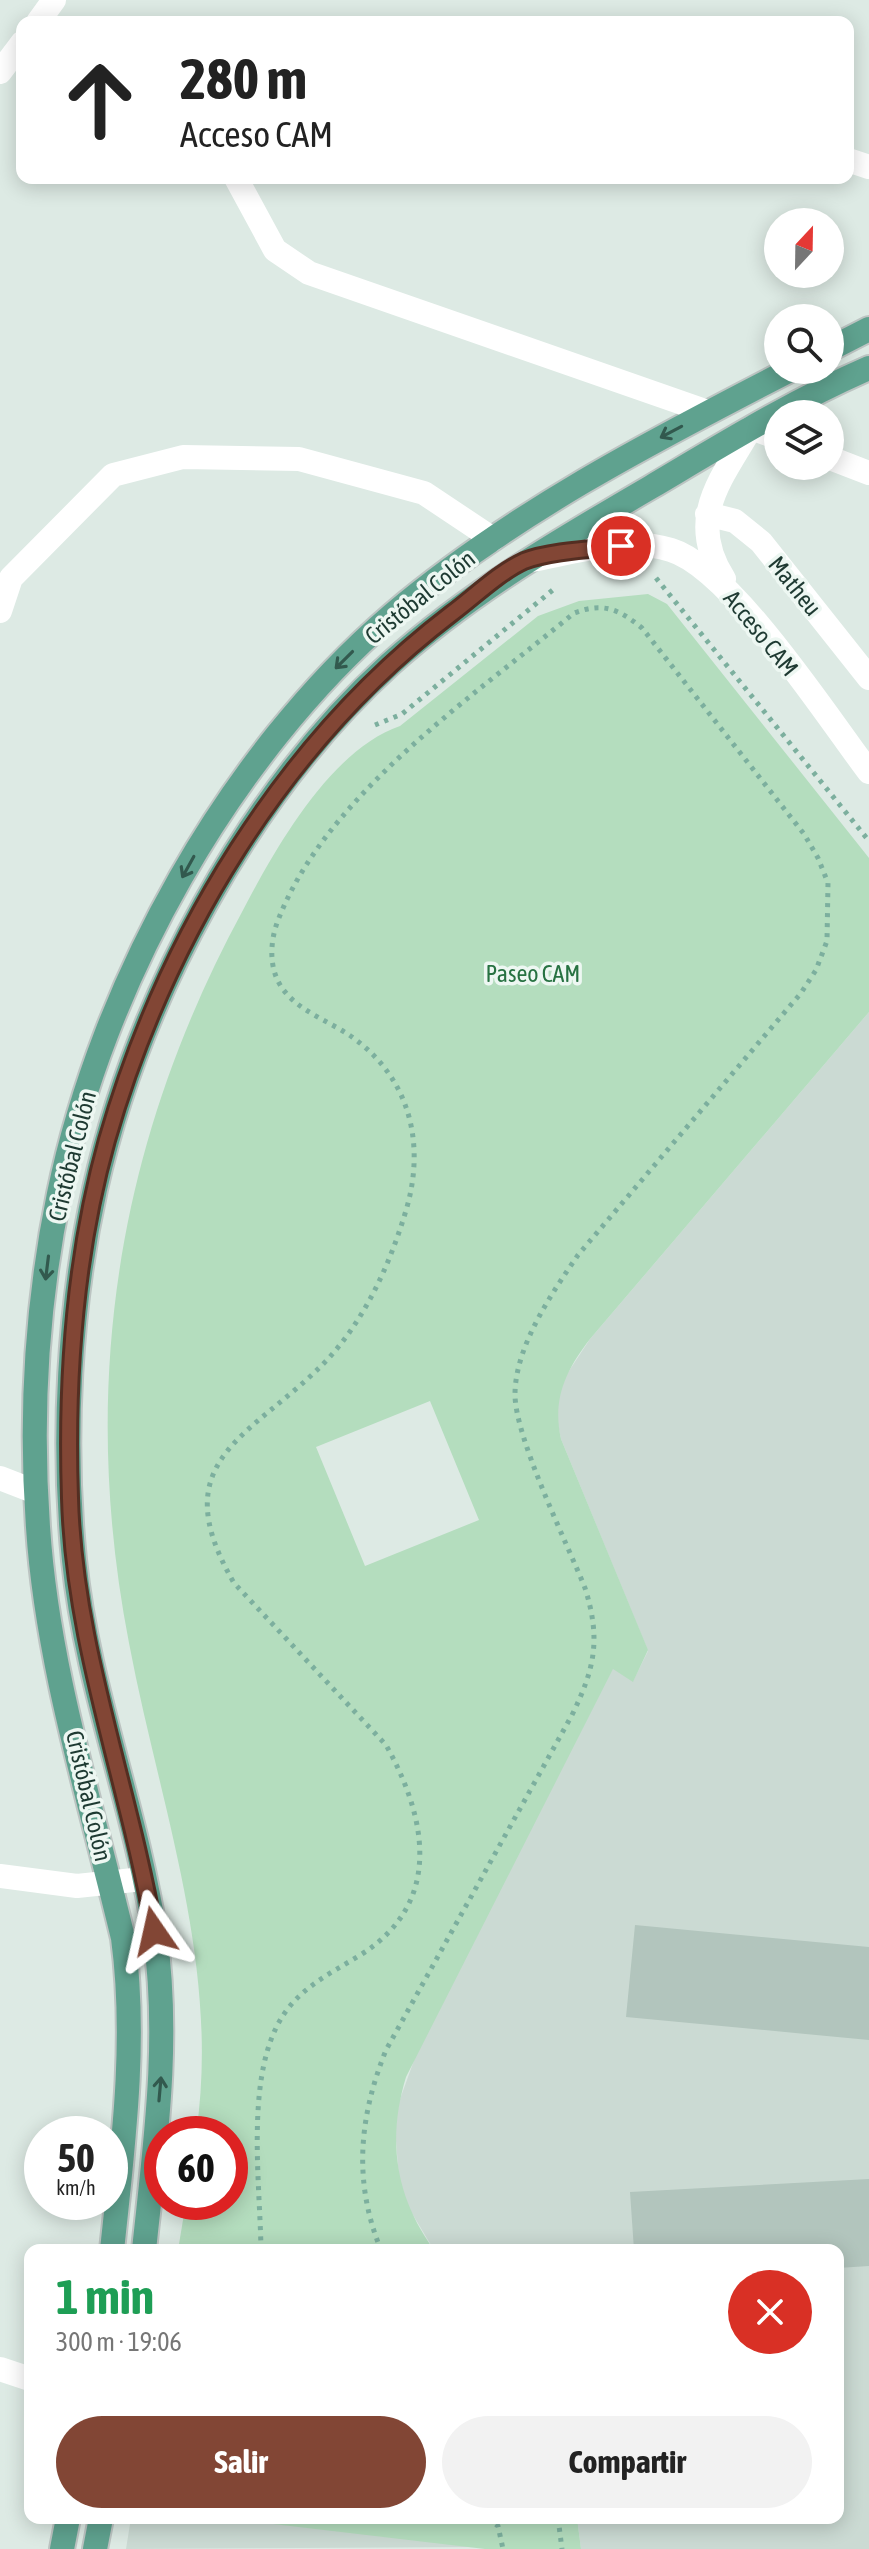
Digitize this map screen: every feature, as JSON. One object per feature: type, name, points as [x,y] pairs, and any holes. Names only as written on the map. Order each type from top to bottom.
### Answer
[{"type":"main road","points":[[844,342],[869,329]]},
{"type":"main road","name":"Cristóbal Colón","points":[[145,2244],[162,2060],[157,1956],[143,1879],[81,1616],[70,1497],[79,1295],[86,1240],[108,1139],[175,967],[218,884],[264,810],[301,760],[387,667],[469,600],[525,561],[751,428],[869,368]]},
{"type":"main road","name":"Cristóbal Colón","points":[[112,2244],[129,2011],[123,1938],[50,1628],[36,1492],[40,1324],[59,1193],[92,1078],[141,957],[203,840],[274,737],[313,692],[390,617],[493,539],[625,457],[764,383]]},
{"type":"main road","points":[[62,2549],[67,2524]]},
{"type":"main road","points":[[95,2549],[100,2524]]},
{"type":"street","points":[[239,184],[275,250],[309,273],[708,412]]},
{"type":"street","points":[[751,428],[764,433]]},
{"type":"street","name":"Acceso CAM","points":[[751,428],[713,493],[707,514],[708,550],[731,592],[869,772]]},
{"type":"street","points":[[0,611],[6,575],[113,475],[183,457],[299,459],[424,493],[493,539]]},
{"type":"street","points":[[844,463],[869,473]]},
{"type":"street","name":"Matheu","points":[[707,514],[735,521],[761,542],[869,678]]},
{"type":"street","name":"Acceso CAM","points":[[525,561],[592,549],[649,545],[673,550],[731,592]]},
{"type":"street","points":[[0,1478],[36,1492]]},
{"type":"street","points":[[0,1876],[77,1886],[143,1879]]},
{"type":"street","points":[[0,2369],[24,2377]]},
{"type":"path","points":[[647,570],[869,841]]},
{"type":"path","points":[[362,732],[402,714],[564,581]]},
{"type":"path","points":[[261,2244],[260,2096],[267,2055],[276,2028],[303,1991],[384,1937],[402,1918],[413,1893],[420,1841],[415,1808],[404,1777],[386,1745],[234,1583],[219,1557],[205,1507],[209,1482],[228,1450],[327,1359],[354,1327],[393,1248],[415,1170],[411,1117],[400,1091],[367,1049],[294,1001],[283,990],[271,958],[272,942],[277,922],[309,865],[366,790],[574,613],[594,606],[607,606],[642,628],[804,834],[828,883],[827,941],[816,970],[801,993],[578,1255],[547,1303],[517,1373],[515,1394],[522,1431],[585,1588],[592,1610],[595,1655],[572,1715],[386,2050],[371,2086],[362,2131],[361,2177],[379,2244]]},
{"type":"path","points":[[496,2524],[503,2549]]},
{"type":"path","points":[[559,2524],[562,2549]]},
{"type":"shaded area","points":[[869,1012],[869,2549],[581,2549],[578,2524],[844,2524],[844,2244],[430,2244],[407,2205],[399,2179],[395,2128],[399,2102],[417,2052],[613,1668],[633,1681],[648,1651],[561,1439],[557,1420],[558,1399],[565,1377],[590,1339]]},
{"type":"shaded area","points":[[130,2524],[277,2524],[486,2547],[126,2549]]},
{"type":"green space","name":"Paseo CAM","points":[[648,594],[667,604],[869,858],[869,1012],[590,1339],[574,1362],[563,1386],[558,1411],[561,1439],[648,1650],[633,1682],[613,1669],[406,2077],[397,2123],[398,2167],[410,2209],[430,2244],[179,2244],[183,2220],[248,2220],[248,2116],[198,2116],[202,2071],[194,1948],[184,1887],[129,1643],[114,1547],[108,1452],[110,1359],[120,1267],[138,1177],[165,1087],[199,999],[242,912],[288,832],[328,779],[350,756],[374,738],[400,726],[538,616],[579,601]],"holes":[[[430,1401],[479,1520],[365,1566],[316,1447]]]},
{"type":"green space","points":[[273,2524],[578,2524],[581,2549],[485,2549]]},
{"type":"building","points":[[635,1925],[869,1947],[869,2040],[626,2017]]},
{"type":"building","points":[[869,2179],[869,2266],[844,2268],[844,2244],[634,2244],[630,2192]]},
{"type":"route","points":[[154,1931],[81,1616],[70,1497],[73,1361],[86,1240],[95,1190],[125,1087],[149,1025],[204,909],[264,810],[301,760],[344,712],[387,667],[434,627],[525,561],[621,546]]}]
